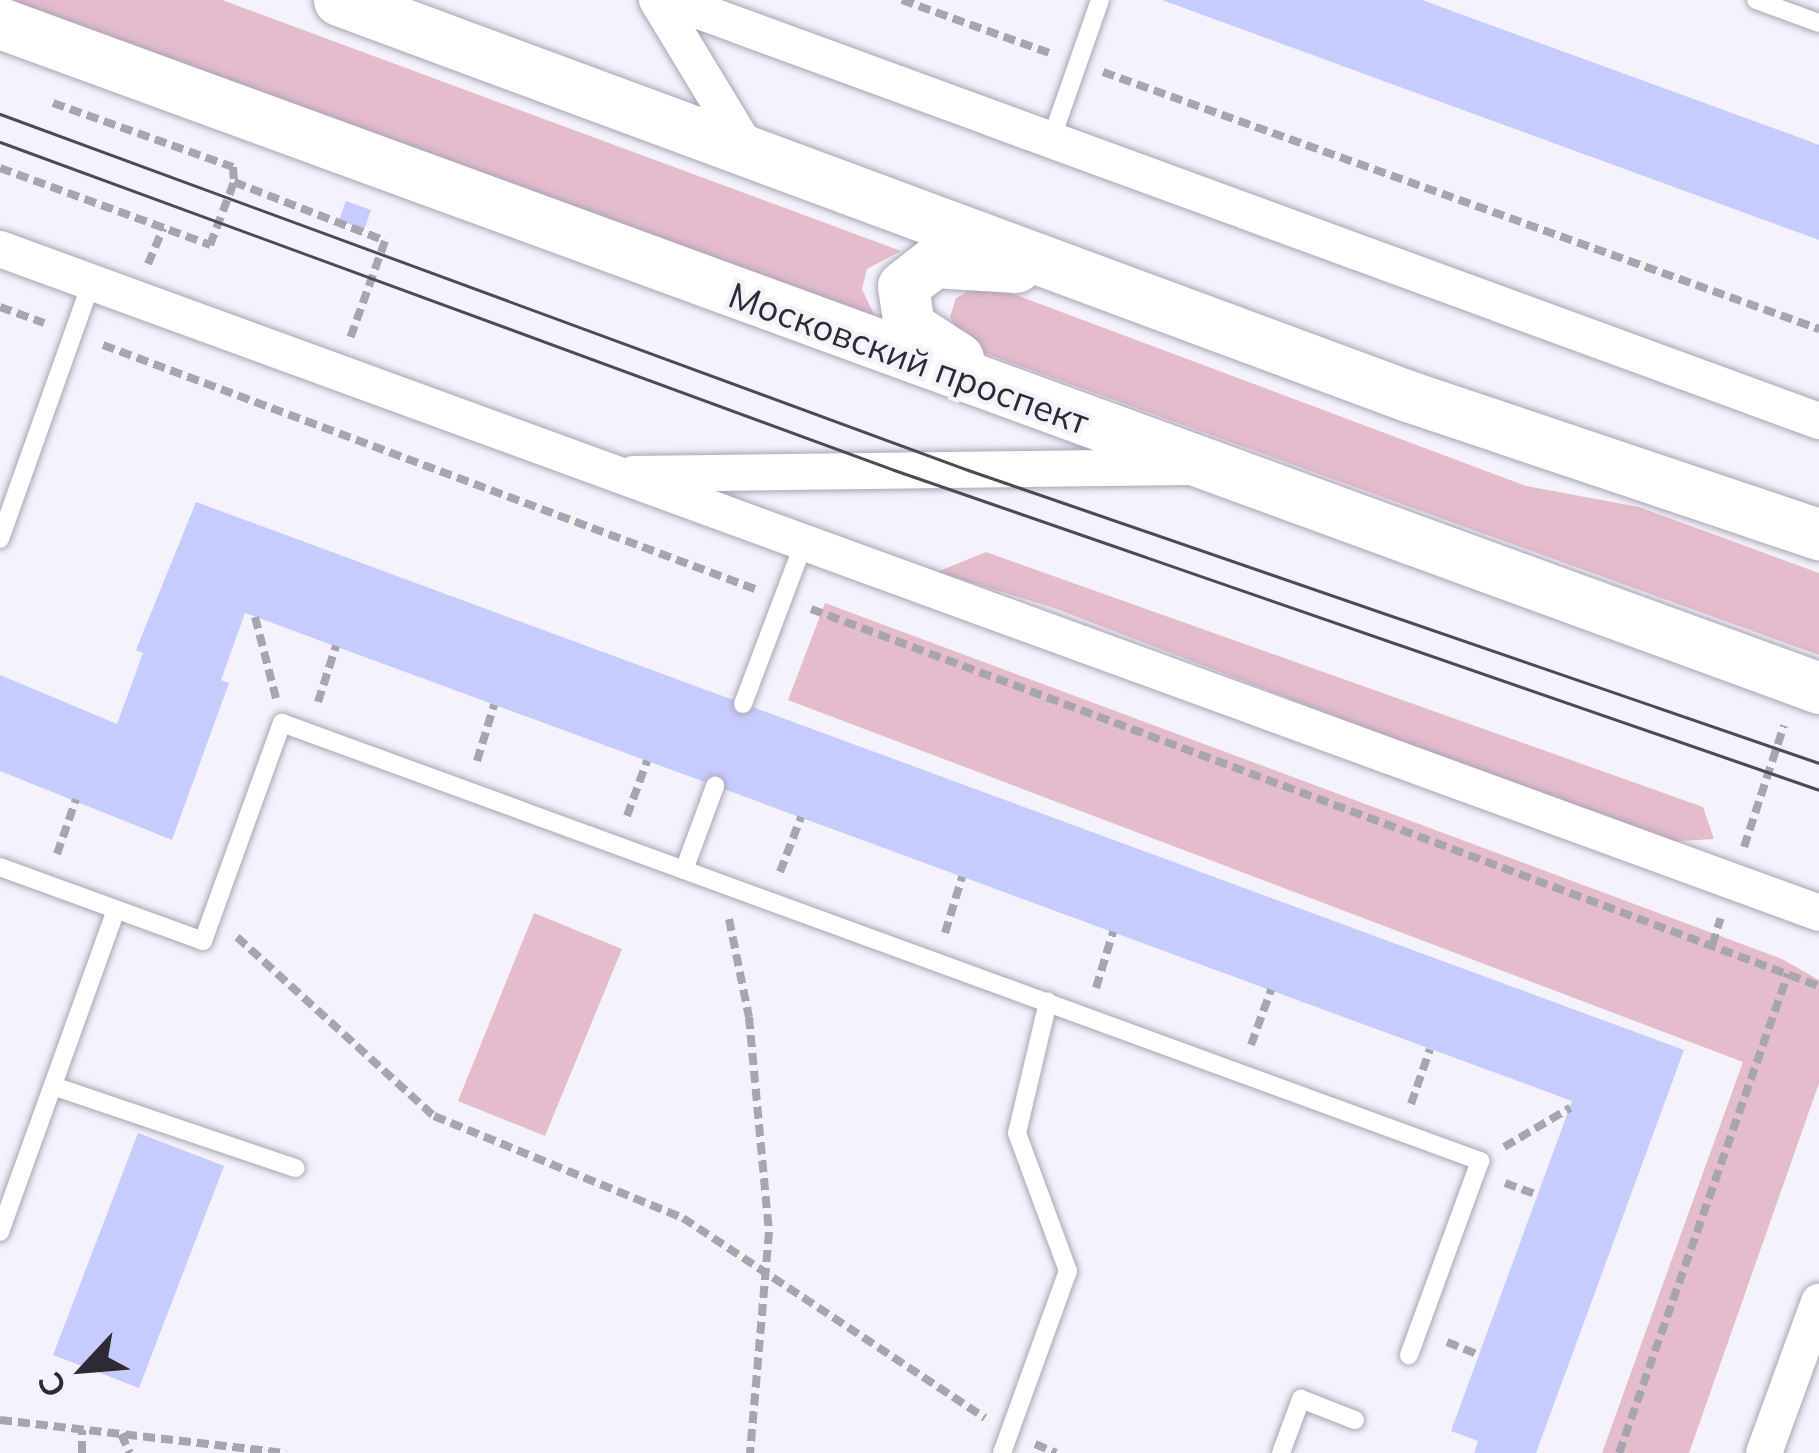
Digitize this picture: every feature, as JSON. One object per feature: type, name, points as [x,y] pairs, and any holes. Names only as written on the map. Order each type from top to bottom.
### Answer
[{"type":"main road","points":[[339,0],[1071,271],[1819,534]]},
{"type":"main road","name":"Московский проспект","points":[[0,23],[1203,467],[1814,686]]},
{"type":"main road","points":[[1019,398],[909,326],[903,286],[934,262],[1071,271]]},
{"type":"street","points":[[657,0],[748,152]]},
{"type":"street","points":[[669,0],[1819,421]]},
{"type":"street","points":[[0,249],[1819,913]]},
{"type":"street","points":[[611,475],[1203,467]]},
{"type":"street","points":[[1764,1453],[1819,1302]]},
{"type":"lane","points":[[1051,140],[1100,0]]},
{"type":"lane","points":[[1756,0],[1819,23]]},
{"type":"lane","points":[[0,539],[91,283]]},
{"type":"lane","points":[[742,704],[803,545]]},
{"type":"lane","points":[[0,867],[203,941],[282,723],[308,732],[1480,1160],[1409,1355]]},
{"type":"lane","points":[[684,870],[715,786]]},
{"type":"lane","points":[[0,1232],[116,910]]},
{"type":"lane","points":[[1005,1443],[1068,1271],[1017,1133],[1048,1002]]},
{"type":"lane","points":[[53,1086],[295,1168]]},
{"type":"lane","points":[[1281,1453],[1301,1399],[1355,1420]]},
{"type":"path","points":[[902,0],[1819,329]]},
{"type":"path","points":[[0,168],[209,245],[234,182],[233,167],[53,103]]},
{"type":"path","points":[[234,182],[385,242],[365,298]]},
{"type":"path","points":[[0,307],[1819,986]]},
{"type":"path","points":[[255,616],[282,723]]},
{"type":"path","points":[[308,732],[336,646]]},
{"type":"path","points":[[1712,945],[1733,880],[1814,686]]},
{"type":"path","points":[[468,791],[494,705]]},
{"type":"path","points":[[617,845],[647,761]]},
{"type":"path","points":[[47,884],[76,799]]},
{"type":"path","points":[[770,901],[801,818]]},
{"type":"path","points":[[936,962],[962,877]]},
{"type":"path","points":[[722,883],[749,1017],[769,1232],[750,1453]]},
{"type":"path","points":[[212,914],[434,1116],[682,1218],[1005,1443],[1056,1453]]},
{"type":"path","points":[[1087,1017],[1113,932]]},
{"type":"path","points":[[1619,1453],[1788,974]]},
{"type":"path","points":[[1241,1074],[1271,990]]},
{"type":"path","points":[[1402,1132],[1430,1048]]},
{"type":"path","points":[[1480,1160],[1570,1108]]},
{"type":"path","points":[[0,1420],[286,1453]]},
{"type":"path","points":[[82,1430],[82,1453]]},
{"type":"path","points":[[121,1434],[130,1453]]},
{"type":"shaded area","points":[[11,0],[222,0],[901,251],[867,269],[862,289],[877,321]]},
{"type":"shaded area","points":[[984,283],[1526,486],[1639,507],[1819,573],[1819,655],[965,346],[950,317],[956,298]]},
{"type":"shaded area","points":[[986,552],[1703,807],[1714,839],[1662,842],[1054,608],[937,572]]},
{"type":"shaded area","points":[[825,603],[1782,959],[1819,980],[1819,1083],[1689,1453],[1602,1453],[1743,1062],[788,700]]},
{"type":"shaded area","points":[[534,913],[622,949],[545,1136],[458,1101]]},
{"type":"building","points":[[1162,0],[1422,0],[1806,140],[1819,145],[1819,240]]},
{"type":"building","points":[[346,201],[371,210],[364,230],[339,220]]},
{"type":"building","points":[[196,502],[1684,1050],[1536,1453],[1474,1453],[1478,1441],[1451,1431],[1572,1101],[245,613],[221,680],[229,683],[172,840],[0,771],[0,675],[117,724],[143,653],[136,650]]},
{"type":"building","points":[[138,1133],[224,1166],[139,1388],[53,1355]]},
{"type":"tram line","points":[[0,114],[965,469],[1819,763]]},
{"type":"tram line","points":[[0,142],[894,470],[1819,790]]}]
